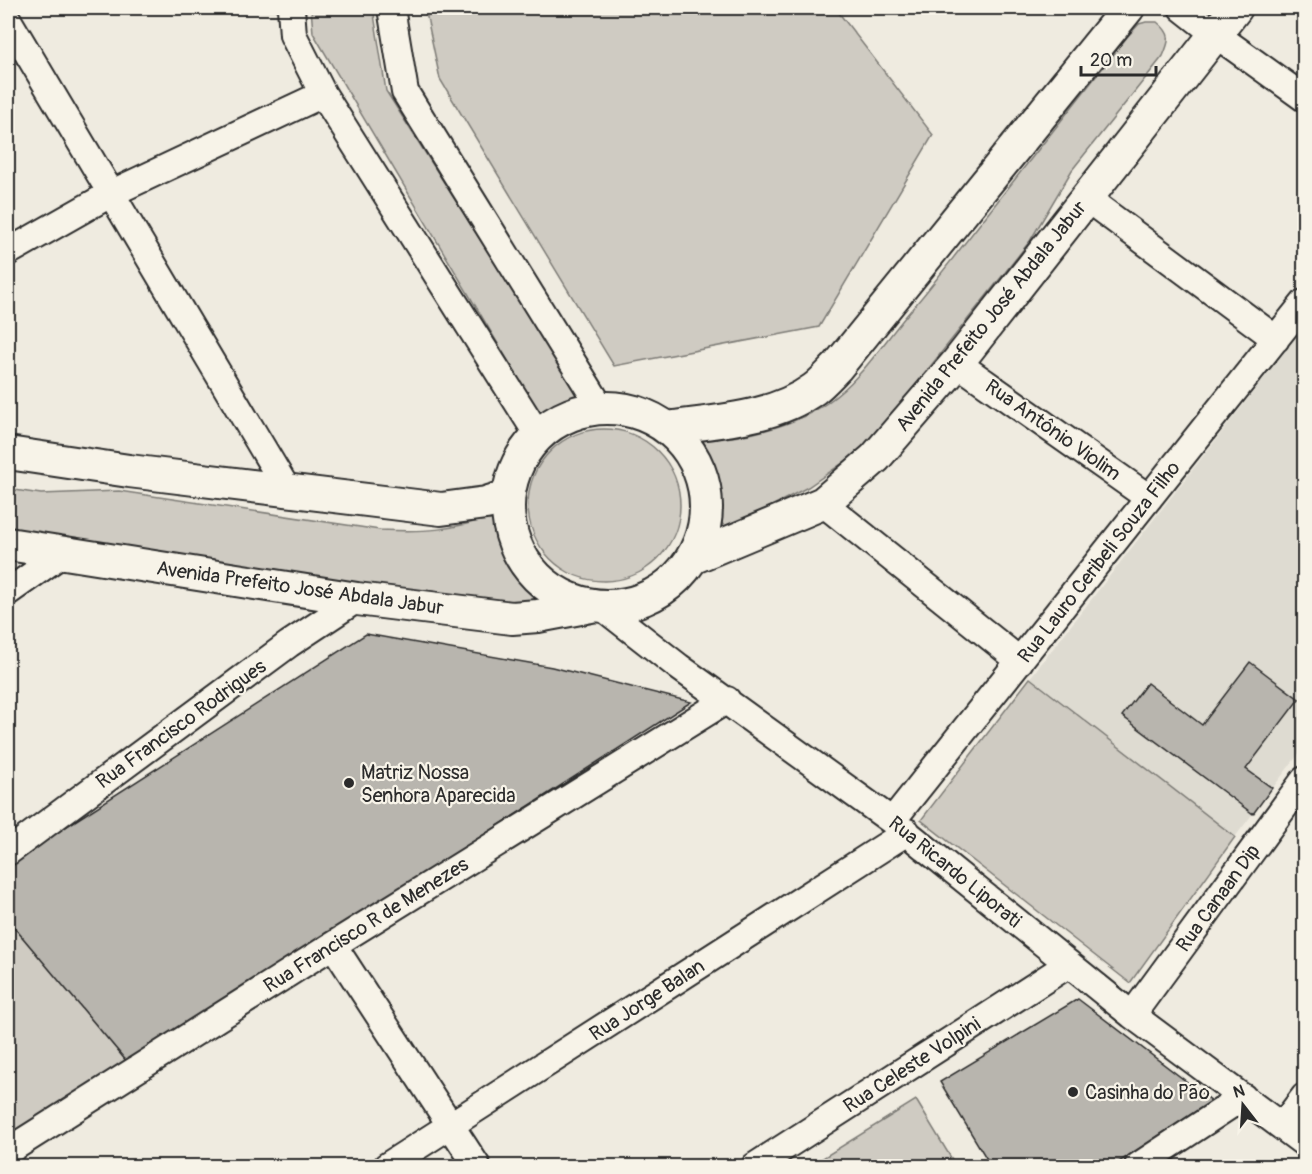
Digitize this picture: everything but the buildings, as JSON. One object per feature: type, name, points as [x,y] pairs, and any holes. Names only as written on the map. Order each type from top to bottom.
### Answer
[{"type":"street","points":[[276,8],[293,35],[323,94],[538,435]]},
{"type":"street","points":[[291,8],[293,35]]},
{"type":"street","points":[[391,8],[405,92],[601,408]]},
{"type":"street","points":[[667,428],[754,414],[787,403],[814,389],[837,367],[1128,8]]},
{"type":"street","points":[[1182,8],[1305,98]]},
{"type":"street","name":"Avenida Prefeito José Abdala Jabur","points":[[692,558],[823,503],[875,458],[957,363],[1236,8]]},
{"type":"street","points":[[8,20],[288,491]]},
{"type":"street","points":[[8,252],[112,193],[323,94]]},
{"type":"street","points":[[1086,198],[1276,339]]},
{"type":"street","name":"Rua Lauro Ceribeli Souza Filho","points":[[900,827],[1020,661],[1305,303]]},
{"type":"street","name":"Rua Antônio Violim","points":[[957,363],[1149,498]]},
{"type":"street","points":[[601,408],[636,412],[667,428],[687,449],[701,474],[706,502],[703,531],[692,558],[669,585],[648,597],[625,605],[597,606],[563,597],[538,579],[519,555],[508,526],[508,496],[518,463],[538,435],[568,416],[601,408]]},
{"type":"street","points":[[9,452],[129,471],[441,509],[486,503],[508,496]]},
{"type":"street","points":[[823,503],[1020,661]]},
{"type":"street","name":"Avenida Prefeito José Abdala Jabur","points":[[8,544],[357,599],[512,618],[597,606]]},
{"type":"street","points":[[8,592],[63,553]]},
{"type":"street","name":"Rua Francisco Rodrigues","points":[[8,852],[289,644],[357,599]]},
{"type":"street","name":"Rua Ricardo Liporati","points":[[597,606],[900,827],[1132,1015],[1305,1143]]},
{"type":"street","name":"Rua Francisco R de Menezes","points":[[8,1151],[333,945],[727,700]]},
{"type":"street","name":"Rua Canaan Dip","points":[[1132,1015],[1305,780]]},
{"type":"street","name":"Rua Jorge Balan","points":[[387,1167],[900,827]]},
{"type":"street","points":[[333,945],[477,1167]]},
{"type":"street","name":"Rua Celeste Volpini","points":[[755,1167],[1069,964]]},
{"type":"street","points":[[1138,1167],[1244,1097]]},
{"type":"street","points":[[1282,1125],[1305,1097]]},
{"type":"shaded area","points":[[311,8],[373,8],[386,91],[580,397],[541,416],[313,33]]},
{"type":"shaded area","points":[[425,8],[843,8],[839,13],[933,135],[819,327],[614,366],[440,79]]},
{"type":"shaded area","points":[[1157,22],[1167,34],[1168,41],[1163,56],[1072,170],[1030,241],[867,446],[808,487],[727,529],[718,519],[719,498],[713,468],[697,441],[748,435],[781,426],[813,412],[850,384],[870,362],[1127,37],[1139,24]]},
{"type":"shaded area","points":[[1304,327],[1304,747],[1235,837],[1030,678]]},
{"type":"shaded area","points":[[604,429],[619,430],[633,435],[658,451],[674,476],[679,490],[679,520],[674,534],[658,559],[633,575],[619,580],[604,581],[589,580],[575,575],[550,559],[534,534],[529,520],[528,505],[529,490],[534,476],[550,451],[575,435],[589,430]]},
{"type":"shaded area","points":[[8,489],[41,494],[119,491],[380,530],[437,529],[463,525],[493,516],[498,540],[508,562],[521,582],[539,599],[519,603],[472,601],[8,533]]},
{"type":"shaded area","points":[[1030,678],[1235,837],[1130,983],[921,820]]},
{"type":"shaded area","points":[[8,920],[128,1063],[8,1140]]},
{"type":"shaded area","points":[[916,1100],[956,1166],[810,1166]]},
{"type":"place","name":"Matriz Nossa Senhora Aparecida","points":[[349,783]]},
{"type":"place","name":"Casinha do Pão","points":[[1073,1092]]}]
